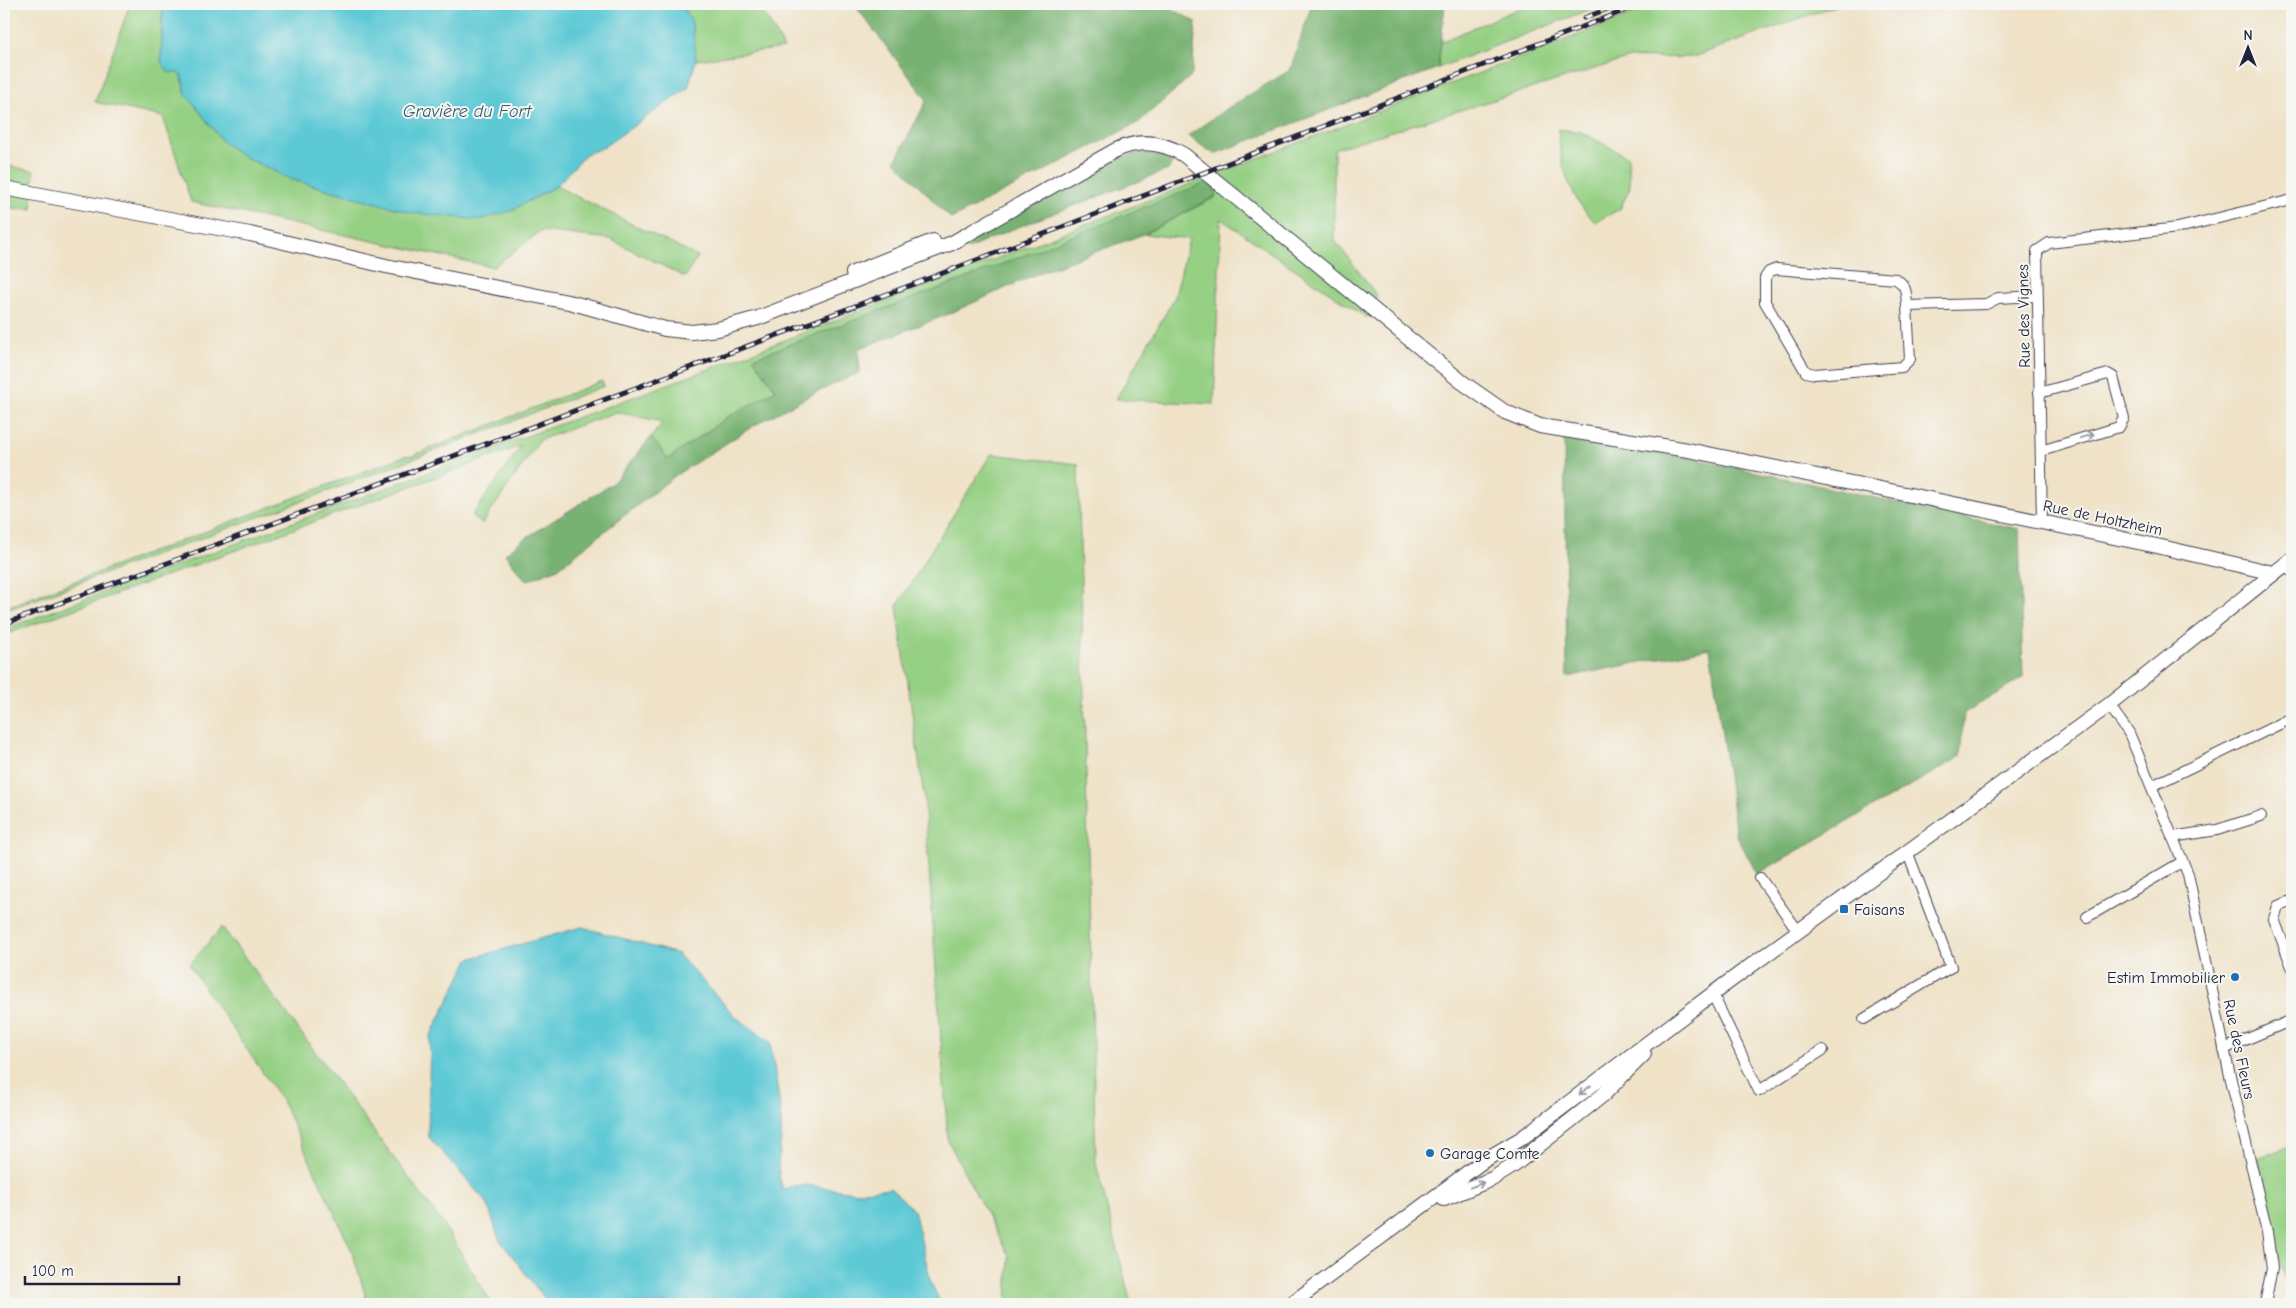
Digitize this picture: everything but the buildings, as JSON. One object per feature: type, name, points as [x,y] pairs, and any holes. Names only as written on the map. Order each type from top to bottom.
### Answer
[{"type":"main road","name":"Rue de Holtzheim","points":[[87,203],[250,234],[386,266],[573,303],[678,331],[718,329],[758,318],[952,243],[1122,147],[1144,142],[1169,147],[1192,162],[1462,382],[1495,406],[1515,417],[1546,428],[1661,445],[2042,522],[2286,567]]},
{"type":"main road","points":[[4,188],[87,203]]},
{"type":"main road","points":[[4,197],[87,203]]},
{"type":"main road","points":[[1417,1212],[1492,1178],[1538,1146],[1562,1127],[1609,1080],[1666,1028],[2109,705],[2286,567]]},
{"type":"main road","points":[[1291,1304],[1483,1161],[1609,1080]]},
{"type":"main road","points":[[1552,1115],[1562,1127]]},
{"type":"main road","points":[[1529,1133],[1538,1146]]},
{"type":"street","name":"Rue des Vignes","points":[[2042,522],[2037,251],[2049,243],[2178,228],[2292,201]]},
{"type":"street","points":[[1776,269],[1896,279],[1903,283],[1906,288],[1907,306],[1910,359],[1902,367],[1815,374],[1806,372],[1765,302],[1765,278],[1769,272],[1776,269]]},
{"type":"street","points":[[1907,306],[1986,304],[1998,298],[2037,296]]},
{"type":"street","points":[[2039,393],[2108,374],[2113,377],[2124,418],[2119,427],[2041,451]]},
{"type":"street","name":"Rue des Fleurs","points":[[2109,705],[2129,733],[2188,874],[2224,1049],[2267,1232],[2272,1268],[2269,1294],[2265,1304]]},
{"type":"street","points":[[2152,786],[2292,718]]},
{"type":"street","points":[[2172,837],[2217,830],[2261,816]]},
{"type":"street","points":[[1864,1019],[1951,967],[1907,851]]},
{"type":"street","points":[[2087,917],[2182,862]]},
{"type":"street","points":[[1760,878],[1798,931]]},
{"type":"street","points":[[2292,901],[2278,906],[2274,919],[2292,967]]},
{"type":"street","points":[[1710,995],[1715,999],[1759,1092],[1824,1050]]},
{"type":"street","points":[[2224,1049],[2292,1020]]},
{"type":"green space","points":[[130,4],[163,4],[161,31],[176,72],[182,76],[186,94],[224,143],[245,157],[290,179],[349,194],[510,211],[556,186],[698,257],[685,277],[610,239],[541,231],[493,267],[191,202],[163,117],[95,102]]},
{"type":"green space","points":[[681,4],[763,4],[760,6],[784,48],[696,60],[692,23]]},
{"type":"green space","points":[[854,4],[1169,4],[1174,10],[1196,22],[1192,75],[1139,122],[951,219],[895,161],[927,100]]},
{"type":"green space","points":[[1312,4],[1445,4],[1438,68],[1214,154],[1188,136],[1223,111],[1290,70]]},
{"type":"green space","points":[[1529,4],[1604,4],[1438,68],[1440,42]]},
{"type":"green space","points":[[1659,4],[1840,4],[1693,57],[1630,58],[1334,149],[1334,239],[1377,296],[1367,318],[1221,219],[1214,404],[1116,399],[1175,297],[1189,239],[1144,234],[1216,197],[972,276],[754,358],[776,390],[729,416],[668,459],[651,437],[663,422],[616,412],[540,440],[482,524],[472,516],[521,446],[4,635],[4,629],[725,363]]},
{"type":"green space","points":[[1558,129],[1581,132],[1628,157],[1630,187],[1620,209],[1595,222],[1586,212],[1572,191],[1561,155]]},
{"type":"green space","points":[[1150,151],[1164,155],[1172,163],[1168,170],[1010,230],[968,249],[961,246],[1089,174],[1129,155]]},
{"type":"green space","points":[[4,165],[34,171],[32,209],[4,208]]},
{"type":"green space","points":[[1205,183],[1214,188],[1216,196],[1144,234],[1043,271],[946,315],[858,349],[860,372],[813,394],[755,425],[676,475],[558,568],[526,581],[505,554],[521,541],[613,483],[651,437],[668,459],[729,416],[776,390],[753,358],[972,276]]},
{"type":"green space","points":[[602,381],[604,386],[334,489],[4,611],[4,608],[407,455],[411,456]]},
{"type":"green space","points":[[1564,438],[1682,456],[2019,529],[2023,678],[1964,713],[1960,757],[1757,874],[1736,834],[1710,648],[1567,677]]},
{"type":"green space","points":[[991,454],[1078,464],[1096,1163],[1131,1304],[1007,1304],[1009,1256],[948,1141],[924,797],[897,606]]},
{"type":"green space","points":[[222,927],[444,1225],[492,1304],[368,1304],[352,1251],[281,1099],[189,965]]},
{"type":"green space","points":[[2292,1145],[2292,1291],[2289,1293],[2277,1256],[2257,1159]]},
{"type":"water","name":"Gravière du Fort","points":[[163,4],[681,4],[692,23],[696,60],[688,88],[602,148],[586,154],[556,186],[510,211],[479,220],[413,213],[290,179],[245,157],[224,143],[186,94],[182,76],[176,72],[169,73],[161,62]]},
{"type":"water","points":[[582,927],[678,954],[736,1017],[770,1042],[780,1113],[781,1132],[778,1164],[783,1189],[805,1185],[854,1192],[890,1188],[914,1210],[931,1283],[941,1304],[549,1304],[499,1239],[487,1203],[428,1136],[430,1037],[469,959]]},
{"type":"railway","points":[[1584,18],[1620,4]]},
{"type":"railway","points":[[4,624],[922,281],[1642,4]]},
{"type":"place","name":"Faisans","points":[[1844,909]]},
{"type":"place","name":"Estim Immobilier","points":[[2235,977]]},
{"type":"place","name":"Garage Comte","points":[[1430,1153]]}]
